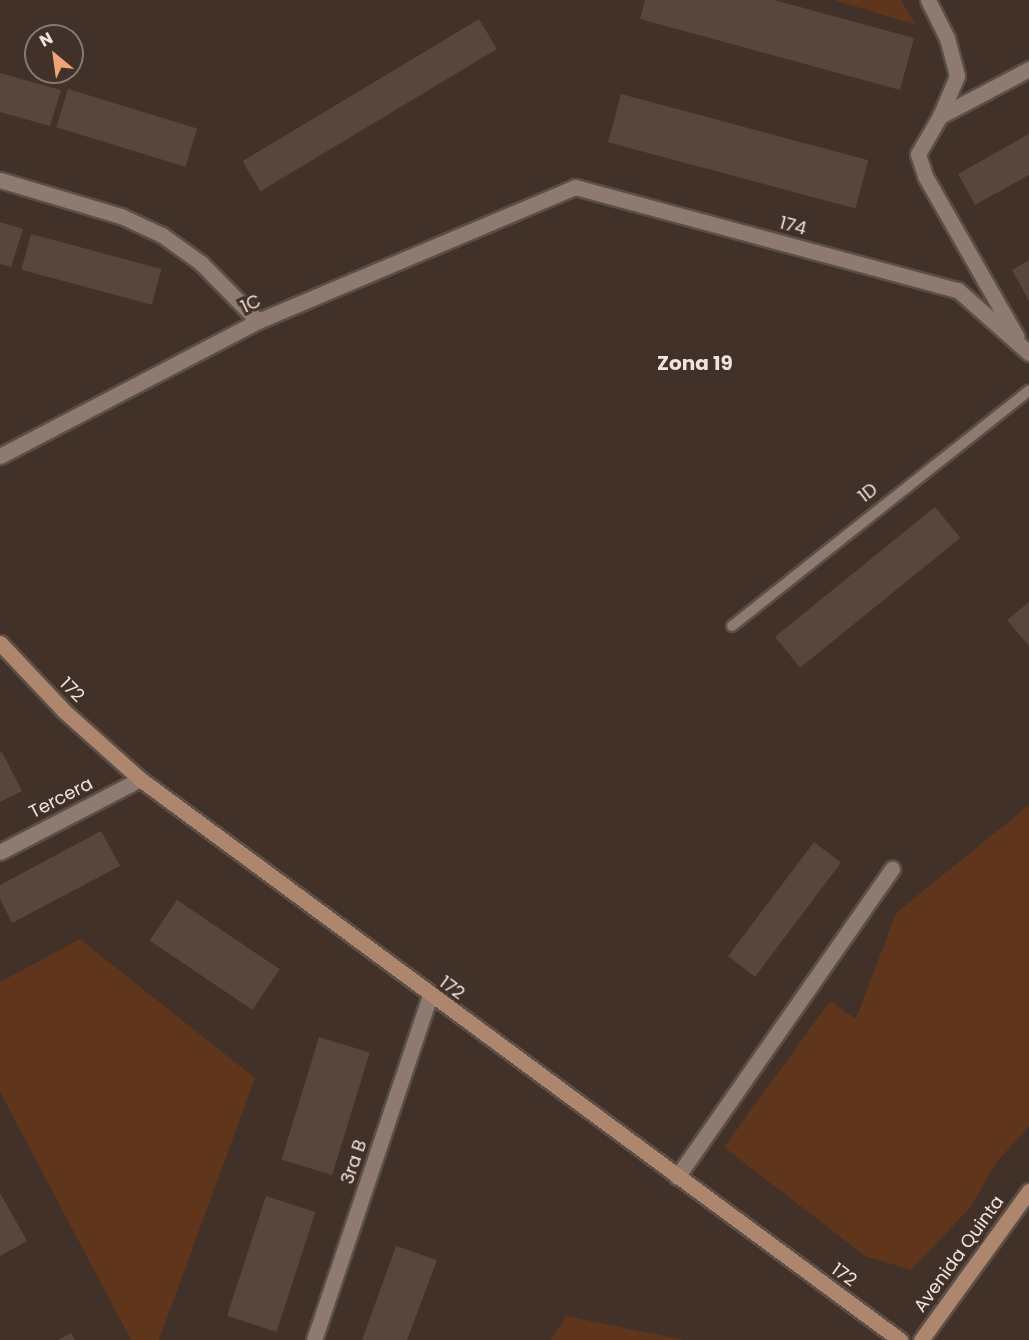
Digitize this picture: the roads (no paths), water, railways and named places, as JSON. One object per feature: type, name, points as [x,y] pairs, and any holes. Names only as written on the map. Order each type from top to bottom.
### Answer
[{"type":"street","points":[[928,0],[947,38],[957,76],[940,116],[918,154],[925,176],[1027,350]]},
{"type":"street","points":[[940,116],[1029,69]]},
{"type":"street","points":[[0,180],[121,216],[162,235],[201,263],[258,321]]},
{"type":"street","name":"174","points":[[527,205],[574,188],[958,290],[1027,350]]},
{"type":"street","name":"1C","points":[[0,456],[258,321],[527,205]]},
{"type":"street","name":"172","points":[[0,643],[64,711],[140,779],[430,996],[900,1340]]},
{"type":"street","name":"Tercera","points":[[0,852],[140,779]]},
{"type":"street","points":[[677,1177],[892,869]]},
{"type":"street","name":"3ra B","points":[[314,1340],[430,996]]},
{"type":"street","name":"Avenida Quinta","points":[[921,1340],[1029,1191]]},
{"type":"lane","name":"1D","points":[[732,626],[1029,391]]},
{"type":"district","name":"Zona 19","points":[[695,363]]}]
